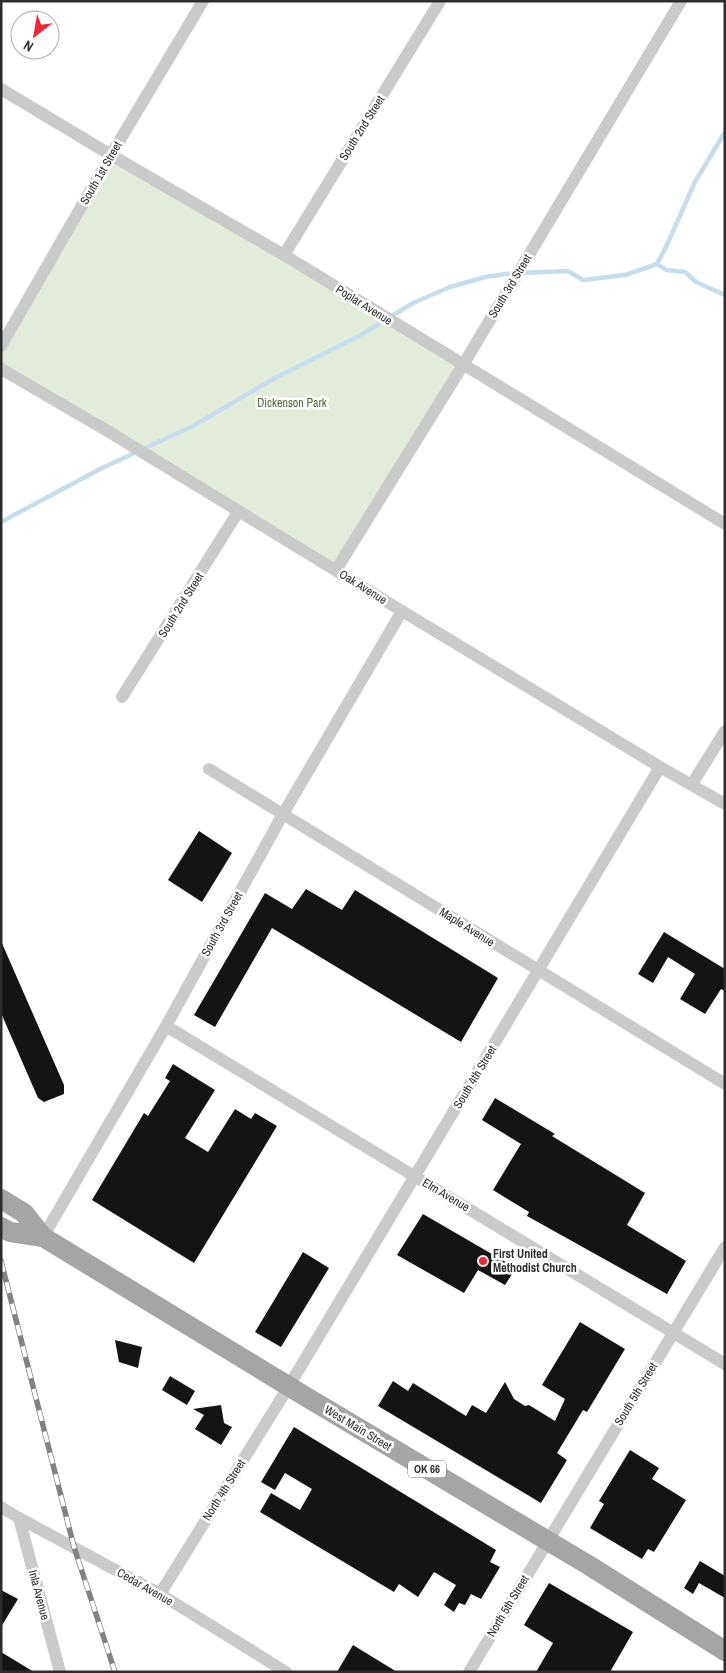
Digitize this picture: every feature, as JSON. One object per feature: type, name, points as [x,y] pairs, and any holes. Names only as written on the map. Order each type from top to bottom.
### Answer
[{"type":"main road","name":"West Main Street","points":[[1,1199],[24,1213],[43,1237],[548,1541],[725,1651]]},
{"type":"main road","name":"West Main Street","points":[[1,1227],[10,1232],[43,1237]]},
{"type":"street","name":"South 1st Street","points":[[1,346],[203,1]]},
{"type":"street","name":"South 2nd Street","points":[[284,255],[440,1]]},
{"type":"street","name":"South 3rd Street","points":[[336,570],[463,365],[681,1]]},
{"type":"street","name":"Poplar Avenue","points":[[1,89],[111,156],[284,255],[725,524]]},
{"type":"street","name":"Oak Avenue","points":[[1,369],[111,433],[660,767],[725,804]]},
{"type":"street","name":"South 2nd Street","points":[[122,697],[238,512]]},
{"type":"street","name":"South 3rd Street","points":[[43,1237],[166,1026],[283,814],[402,611]]},
{"type":"street","points":[[692,784],[725,731]]},
{"type":"street","name":"South 4th Street","points":[[289,1386],[660,767]]},
{"type":"street","name":"Maple Avenue","points":[[209,769],[725,1084]]},
{"type":"street","name":"Elm Avenue","points":[[166,1026],[725,1364]]},
{"type":"street","name":"South 5th Street","points":[[548,1541],[725,1248]]},
{"type":"street","name":"North 4th Street","points":[[160,1594],[289,1386]]},
{"type":"street","name":"Cedar Avenue","points":[[1,1507],[160,1594],[286,1672]]},
{"type":"street","name":"Inla Avenue","points":[[19,1518],[60,1672]]},
{"type":"street","name":"North 5th Street","points":[[469,1672],[548,1541]]},
{"type":"green space","name":"Dickenson Park","points":[[111,155],[463,365],[336,570],[1,369],[1,346]]},
{"type":"building","points":[[199,831],[232,853],[202,902],[168,880]]},
{"type":"building","points":[[306,889],[342,910],[355,890],[498,978],[461,1042],[272,928],[215,1027],[194,1015],[265,893],[292,909]]},
{"type":"building","points":[[664,932],[725,969],[725,991],[721,989],[705,1014],[680,999],[695,974],[668,957],[653,983],[638,974]]},
{"type":"building","points":[[1,941],[64,1085],[64,1094],[44,1102],[38,1098],[1,1013]]},
{"type":"building","points":[[173,1064],[215,1090],[185,1138],[208,1152],[235,1109],[251,1119],[255,1113],[277,1126],[194,1263],[92,1200],[144,1113],[148,1116],[170,1081],[165,1078]]},
{"type":"building","points":[[495,1098],[555,1134],[552,1136],[645,1193],[627,1225],[686,1261],[667,1294],[527,1216],[529,1212],[493,1190],[521,1144],[482,1120]]},
{"type":"building","points":[[423,1214],[516,1268],[505,1285],[478,1270],[464,1293],[397,1255]]},
{"type":"building","points":[[303,1252],[329,1268],[281,1347],[255,1332]]},
{"type":"building","points":[[580,1322],[625,1349],[587,1412],[583,1410],[557,1453],[567,1460],[541,1503],[378,1406],[393,1381],[408,1391],[413,1383],[466,1416],[472,1405],[486,1413],[505,1382],[514,1399],[525,1406],[529,1405],[555,1421],[565,1399],[542,1385]]},
{"type":"building","points":[[115,1340],[142,1347],[138,1368],[119,1362]]},
{"type":"building","points":[[170,1376],[195,1391],[187,1405],[162,1390]]},
{"type":"building","points":[[221,1405],[224,1423],[232,1427],[221,1445],[195,1429],[204,1415],[193,1409]]},
{"type":"building","points":[[294,1427],[496,1550],[490,1562],[500,1567],[481,1599],[471,1594],[465,1605],[459,1603],[454,1612],[444,1605],[456,1585],[434,1572],[418,1597],[399,1584],[394,1592],[260,1512],[271,1493],[300,1510],[312,1489],[285,1473],[275,1490],[261,1482]]},
{"type":"building","points":[[630,1450],[659,1468],[652,1479],[686,1500],[654,1552],[648,1549],[642,1559],[590,1528],[604,1504],[599,1501]]},
{"type":"building","points":[[700,1561],[725,1576],[725,1598],[699,1583],[693,1594],[684,1588]]},
{"type":"building","points":[[549,1583],[633,1632],[610,1672],[536,1672],[553,1643],[524,1625]]},
{"type":"building","points":[[1,1590],[18,1599],[1,1627]]},
{"type":"building","points":[[353,1645],[397,1672],[337,1672]]},
{"type":"building","points":[[1,1652],[34,1672],[1,1672]]},
{"type":"waterway","points":[[522,273],[568,271],[583,280],[625,275],[657,264],[695,182],[725,132]]},
{"type":"waterway","points":[[657,264],[666,270],[685,272],[696,282],[725,295]]},
{"type":"waterway","points":[[1,522],[102,468],[195,425],[275,378],[361,335],[413,303],[450,287],[485,277],[514,273]]},
{"type":"railway","points":[[1,1261],[74,1547],[115,1672]]},
{"type":"place","name":"First United Methodist Church","points":[[483,1261]]}]
